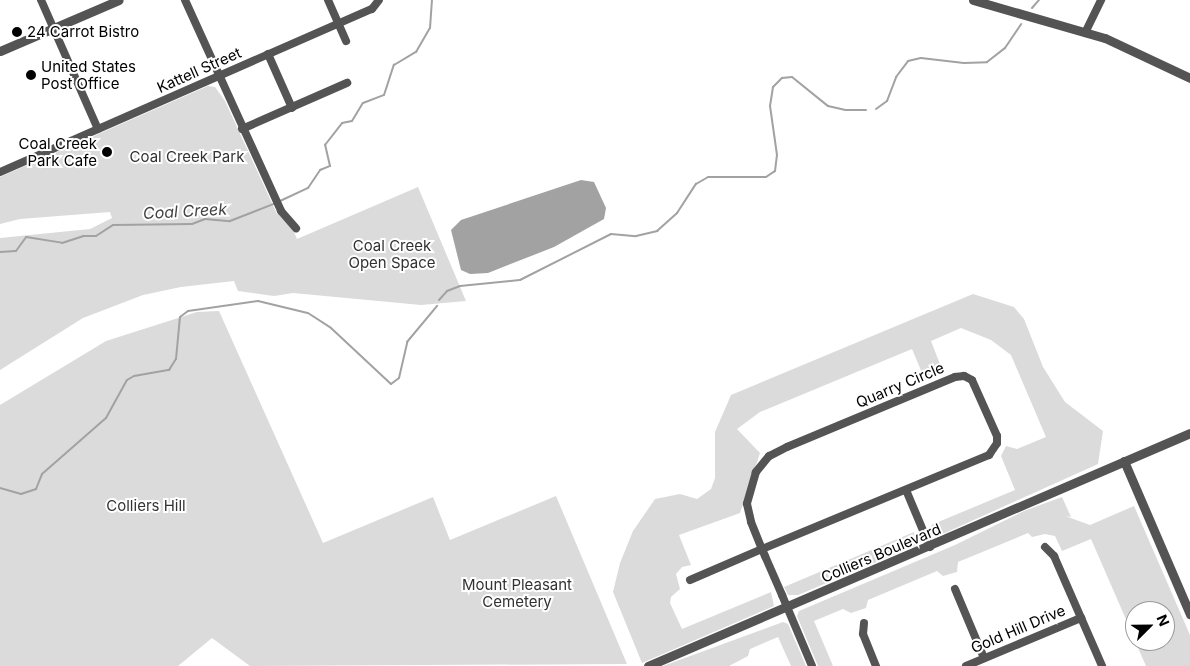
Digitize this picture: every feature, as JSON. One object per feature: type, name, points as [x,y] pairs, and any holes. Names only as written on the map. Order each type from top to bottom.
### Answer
[{"type":"street","points":[[41,0],[98,129]]},
{"type":"street","points":[[0,51],[119,0]]},
{"type":"street","points":[[185,0],[242,129],[281,211],[296,228]]},
{"type":"street","points":[[328,0],[346,41]]},
{"type":"street","name":"Kattell Street","points":[[0,172],[372,9],[379,0]]},
{"type":"street","points":[[973,0],[1118,44],[1190,78]]},
{"type":"street","points":[[1085,33],[1102,0]]},
{"type":"street","points":[[268,54],[292,108]]},
{"type":"street","points":[[242,129],[347,83]]},
{"type":"street","name":"Quarry Circle","points":[[762,549],[906,490],[994,450],[997,436],[976,387],[964,376],[955,377],[769,456],[756,472],[747,504],[762,549],[812,666]]},
{"type":"street","name":"Colliers Boulevard","points":[[648,666],[930,547],[1190,433]]},
{"type":"street","points":[[1124,461],[1190,614]]},
{"type":"street","points":[[906,490],[930,547]]},
{"type":"street","points":[[1045,547],[1054,556],[1102,666]]},
{"type":"street","points":[[690,580],[762,549]]},
{"type":"street","points":[[955,589],[984,658]]},
{"type":"street","name":"Gold Hill Drive","points":[[966,666],[1081,618]]},
{"type":"street","points":[[864,623],[863,634],[876,666]]},
{"type":"green space","name":"Coal Creek Open Space","points":[[208,86],[215,87],[225,101],[277,214],[285,211],[297,239],[418,187],[466,301],[421,305],[293,293],[274,296],[238,291],[234,281],[181,287],[143,295],[83,318],[0,370],[0,238],[90,229],[112,218],[110,212],[20,219],[0,224],[0,177]]},
{"type":"green space","points":[[973,294],[1014,307],[1024,319],[1043,367],[1065,402],[1103,431],[1098,464],[936,537],[931,525],[1015,490],[1001,456],[1006,446],[1017,449],[1046,437],[1011,355],[991,340],[961,328],[931,341],[943,372],[925,380],[912,349],[760,412],[737,429],[760,453],[740,513],[679,535],[691,565],[682,567],[676,574],[680,589],[671,597],[670,603],[682,629],[771,592],[774,606],[642,663],[613,592],[620,563],[633,531],[655,499],[680,494],[697,499],[711,489],[715,478],[715,432],[731,395]]},
{"type":"green space","name":"Colliers Hill","points":[[219,311],[323,543],[433,497],[450,540],[556,496],[627,664],[250,666],[212,638],[178,666],[0,666],[0,405],[106,341],[197,312]]},
{"type":"green space","points":[[1062,497],[1071,517],[1065,516],[1090,525],[1134,506],[1190,635],[1190,666],[1146,666],[1139,651],[1175,651],[1175,601],[1125,601],[1125,617],[1091,539],[1062,551],[1055,536],[1045,534],[1032,537],[1028,533],[958,562],[957,572],[943,576],[937,571],[868,600],[866,608],[851,613],[843,609],[814,621],[833,666],[818,666],[797,616],[799,611],[955,545],[1024,511]]},
{"type":"green space","points":[[914,532],[919,544],[798,595],[788,595],[784,587]]},
{"type":"green space","points":[[783,622],[788,624],[806,666],[791,666],[778,637],[750,649],[748,656],[729,666],[663,666]]},
{"type":"shaded area","points":[[581,180],[594,182],[606,208],[604,219],[554,247],[488,273],[470,274],[461,270],[451,230],[461,220]]},
{"type":"waterway","name":"Coal Creek","points":[[280,201],[308,188],[320,170],[330,166],[325,145],[342,123],[352,121],[363,103],[384,95],[394,65],[416,52],[430,28],[432,0]]},
{"type":"waterway","points":[[1032,8],[1039,0]]},
{"type":"waterway","points":[[876,109],[887,101],[896,77],[908,61],[921,58],[964,63],[987,62],[1005,48],[1021,24]]},
{"type":"waterway","points":[[439,300],[447,291],[460,286],[520,280],[611,234],[636,236],[657,231],[677,213],[696,184],[708,177],[766,177],[775,171],[777,155],[770,106],[773,87],[782,78],[792,77],[828,106],[846,110],[866,110]]},
{"type":"waterway","name":"Coal Creek","points":[[0,252],[16,251],[26,237],[62,243],[83,236],[96,236],[113,225],[192,224],[205,219],[230,221],[276,203]]},
{"type":"waterway","points":[[0,488],[21,494],[36,489],[42,474],[106,418],[127,380],[134,376],[169,370],[176,359],[180,317],[188,311],[258,301],[308,313],[331,328],[391,384],[399,378],[407,342],[437,306]]},
{"type":"place","name":"24 Carrot Bistro","points":[[17,32]]},
{"type":"place","name":"United States Post Office","points":[[31,75]]},
{"type":"place","name":"Coal Creek Park Cafe","points":[[107,152]]},
{"type":"park label","name":"Coal Creek Park","points":[[187,157]]},
{"type":"park label","name":"Mount Pleasant Cemetery","points":[[517,592]]}]
